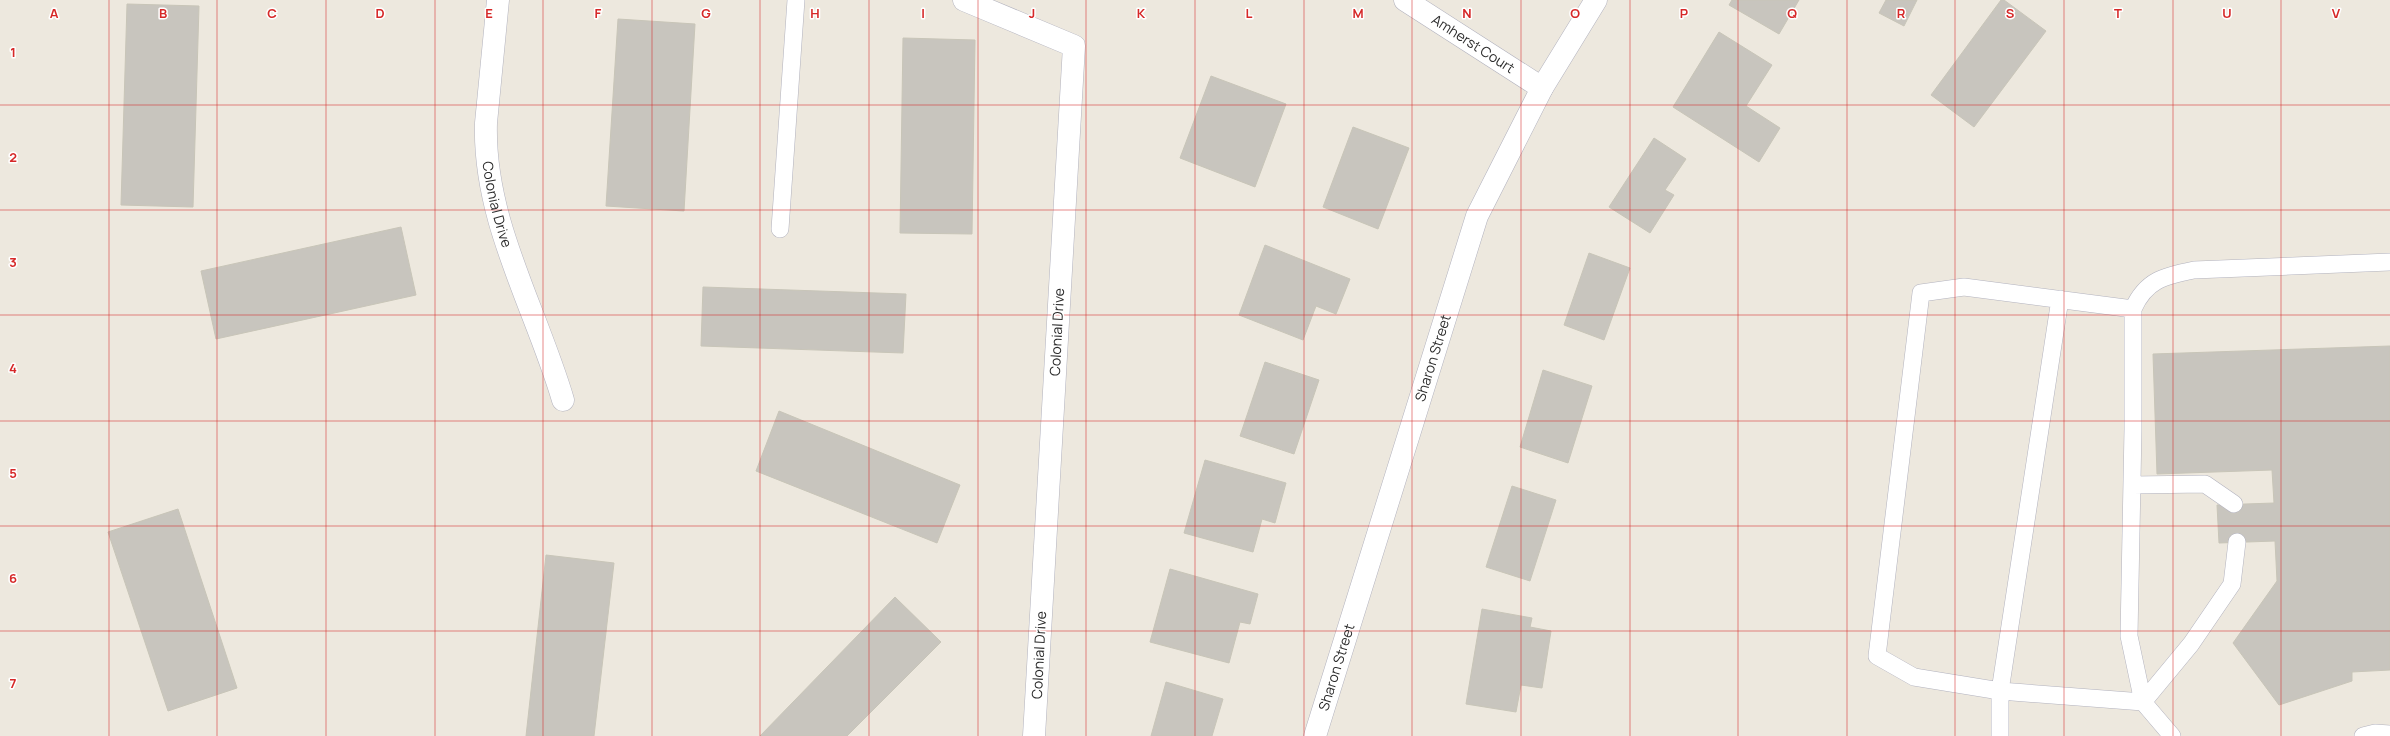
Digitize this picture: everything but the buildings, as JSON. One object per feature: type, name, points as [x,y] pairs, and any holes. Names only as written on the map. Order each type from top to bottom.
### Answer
[{"type":"street","name":"Colonial Drive","points":[[498,0],[486,129],[490,185],[514,268],[563,400]]},
{"type":"street","name":"Colonial Drive","points":[[964,0],[1074,46],[1034,736]]},
{"type":"street","name":"Amherst Court","points":[[1405,0],[1542,88]]},
{"type":"street","name":"Sharon Street","points":[[1315,736],[1477,216],[1542,88],[1596,0]]},
{"type":"lane","points":[[780,229],[796,0]]},
{"type":"lane","points":[[2172,736],[2144,702],[2129,636],[2133,485],[2132,309],[2140,294],[2152,284],[2169,275],[2194,270],[2390,262]]},
{"type":"lane","points":[[2132,309],[1964,287],[1921,293],[1877,656],[1914,677],[2000,691],[2144,702]]},
{"type":"lane","points":[[2000,736],[2000,691],[2060,299]]},
{"type":"lane","points":[[2133,485],[2205,484],[2234,504]]},
{"type":"lane","points":[[2144,702],[2191,644],[2232,584],[2237,542]]},
{"type":"lane","points":[[2363,736],[2375,733],[2390,734]]}]
